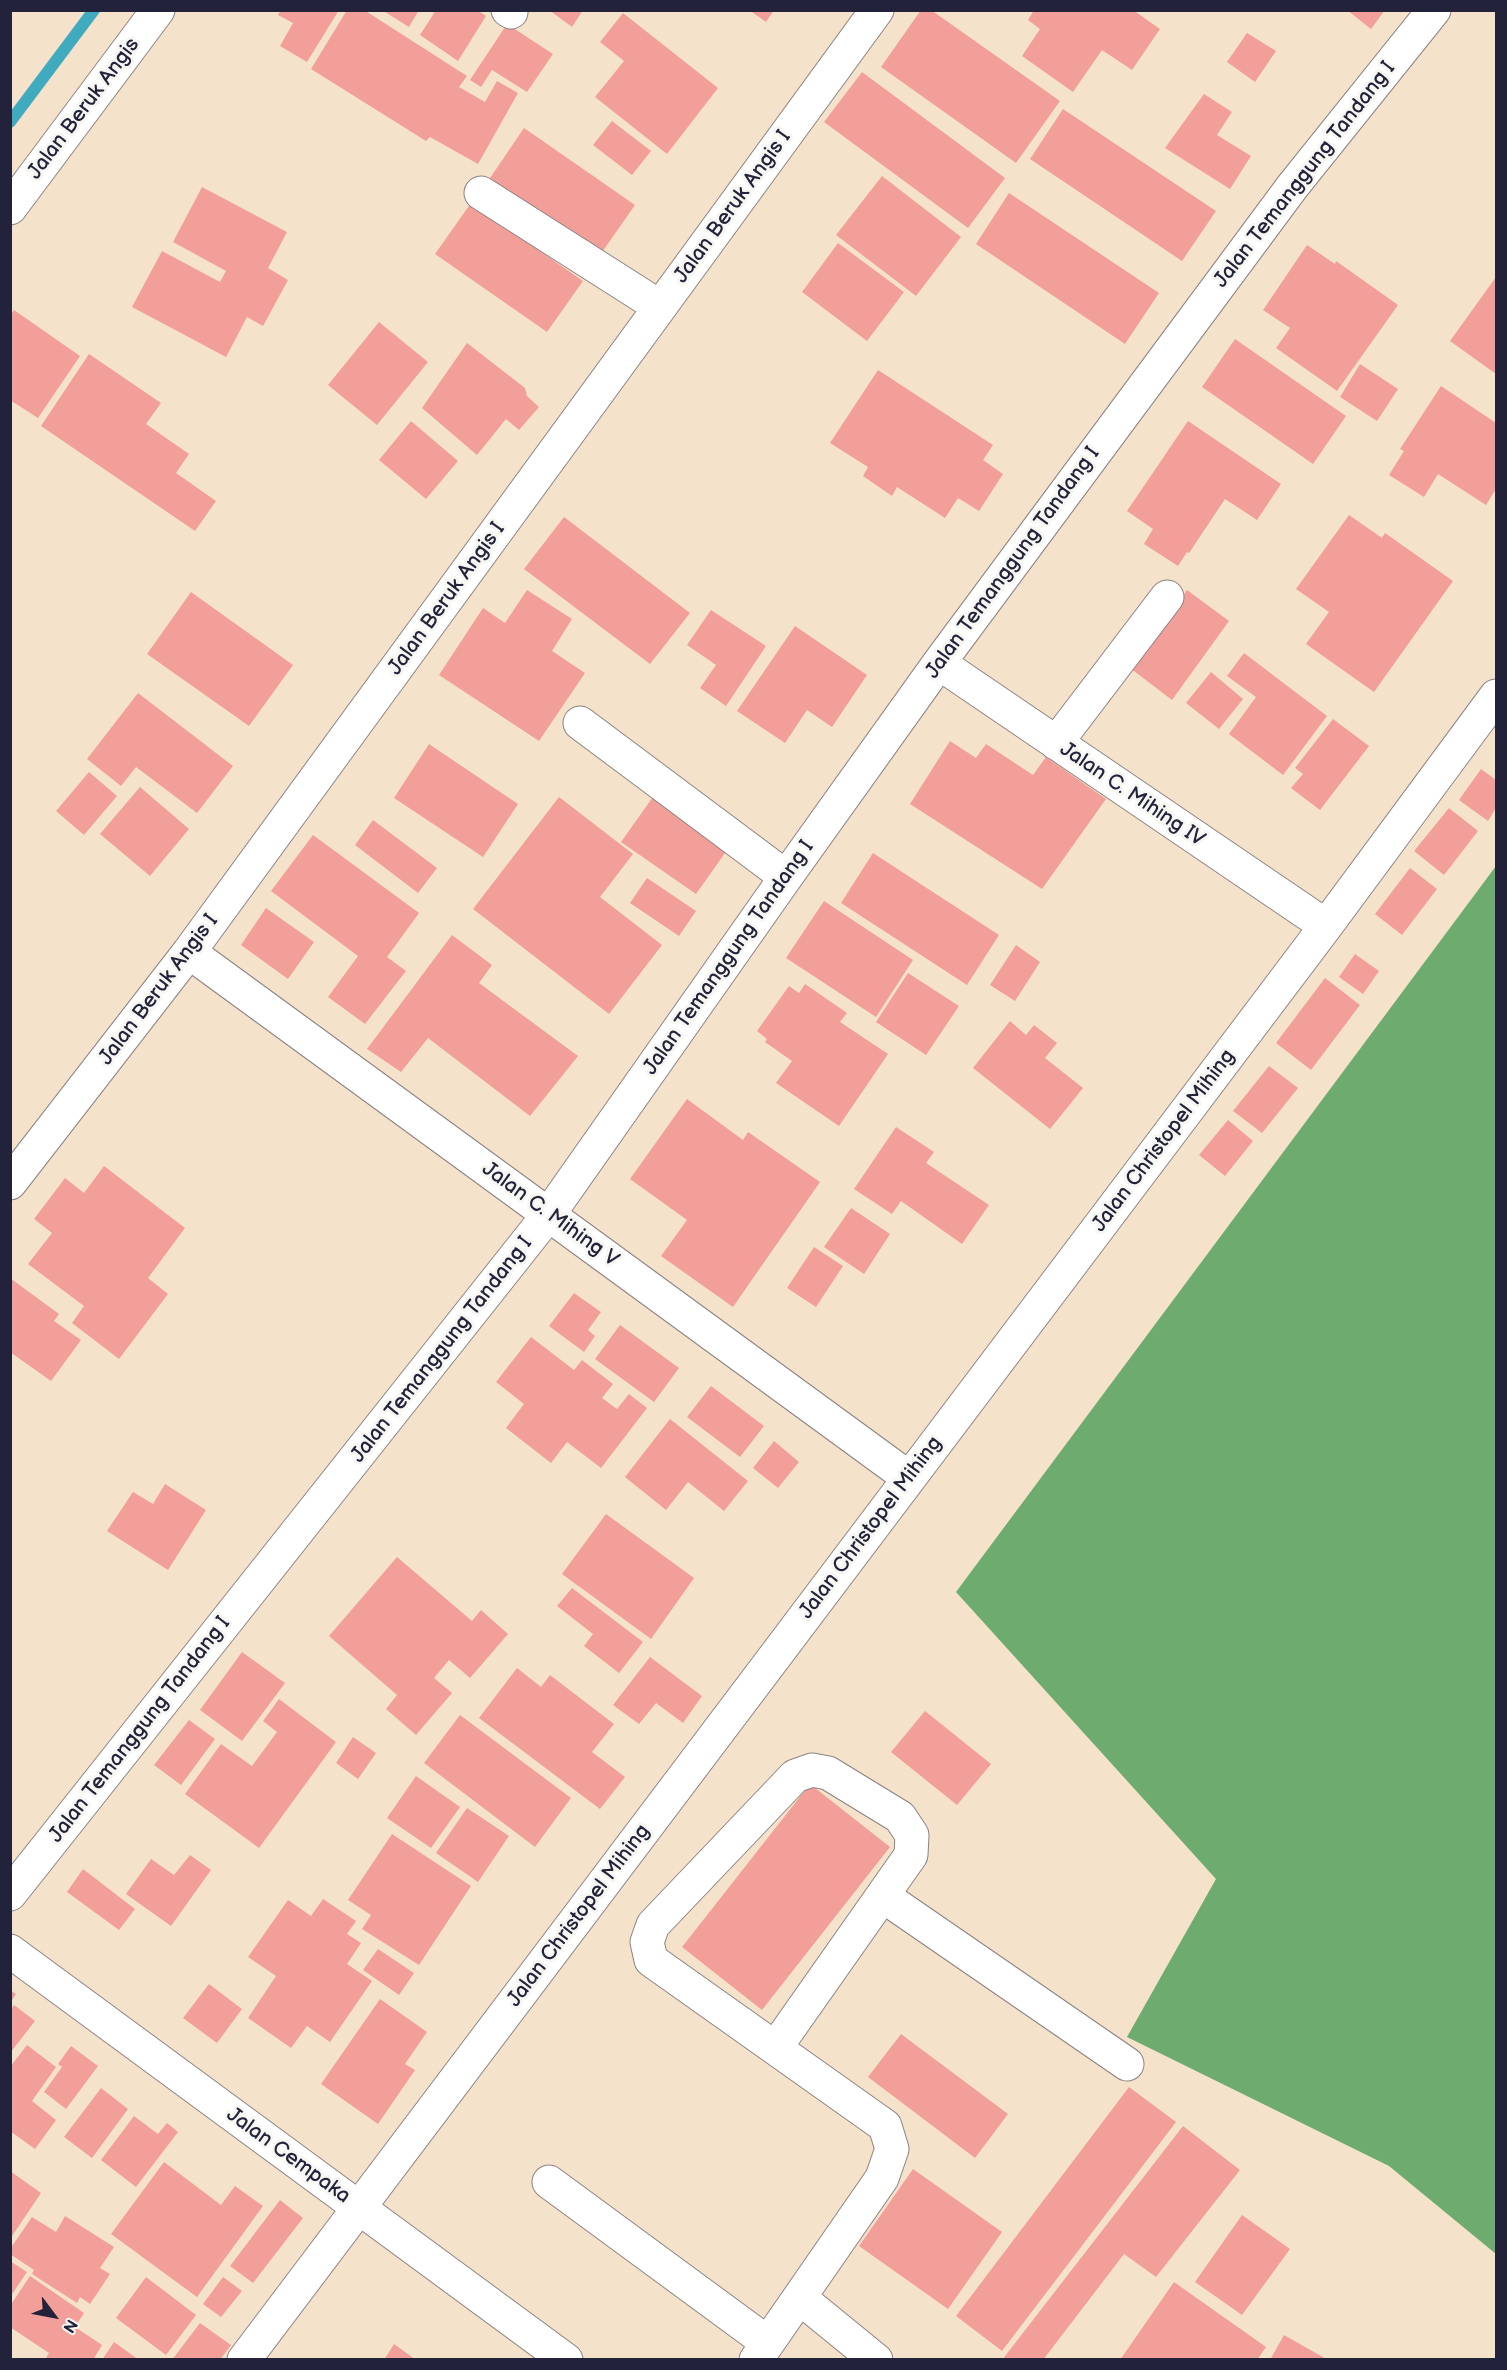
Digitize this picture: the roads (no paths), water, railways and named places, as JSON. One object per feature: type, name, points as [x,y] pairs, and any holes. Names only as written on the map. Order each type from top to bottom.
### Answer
[{"type":"street","name":"Jalan Beruk Angis","points":[[10,208],[158,10]]},
{"type":"street","name":"Jalan Beruk Angis I","points":[[10,1183],[189,952],[877,10]]},
{"type":"street","name":"Jalan Temanggung Tandang I","points":[[10,1894],[549,1214],[939,663],[1292,187],[1434,10]]},
{"type":"street","points":[[481,193],[660,307]]},
{"type":"street","points":[[1056,742],[1167,597]]},
{"type":"street","name":"Jalan C. Mihing IV","points":[[939,663],[1326,926]]},
{"type":"street","name":"Jalan Christopel Mihing","points":[[244,2360],[1497,696]]},
{"type":"street","points":[[580,723],[786,877]]},
{"type":"street","name":"Jalan C. Mihing V","points":[[189,952],[909,1478]]},
{"type":"street","points":[[549,2181],[762,2351],[882,2178],[892,2149],[885,2126],[651,1959],[647,1942],[653,1925],[795,1776],[812,1770],[828,1773],[900,1817],[912,1835],[911,1855],[776,2047]]},
{"type":"street","points":[[883,1896],[1127,2064]]},
{"type":"street","name":"Jalan Cempaka","points":[[10,1950],[566,2360]]},
{"type":"street","points":[[800,2298],[876,2360]]},
{"type":"waterway","points":[[10,122],[94,10]]}]
